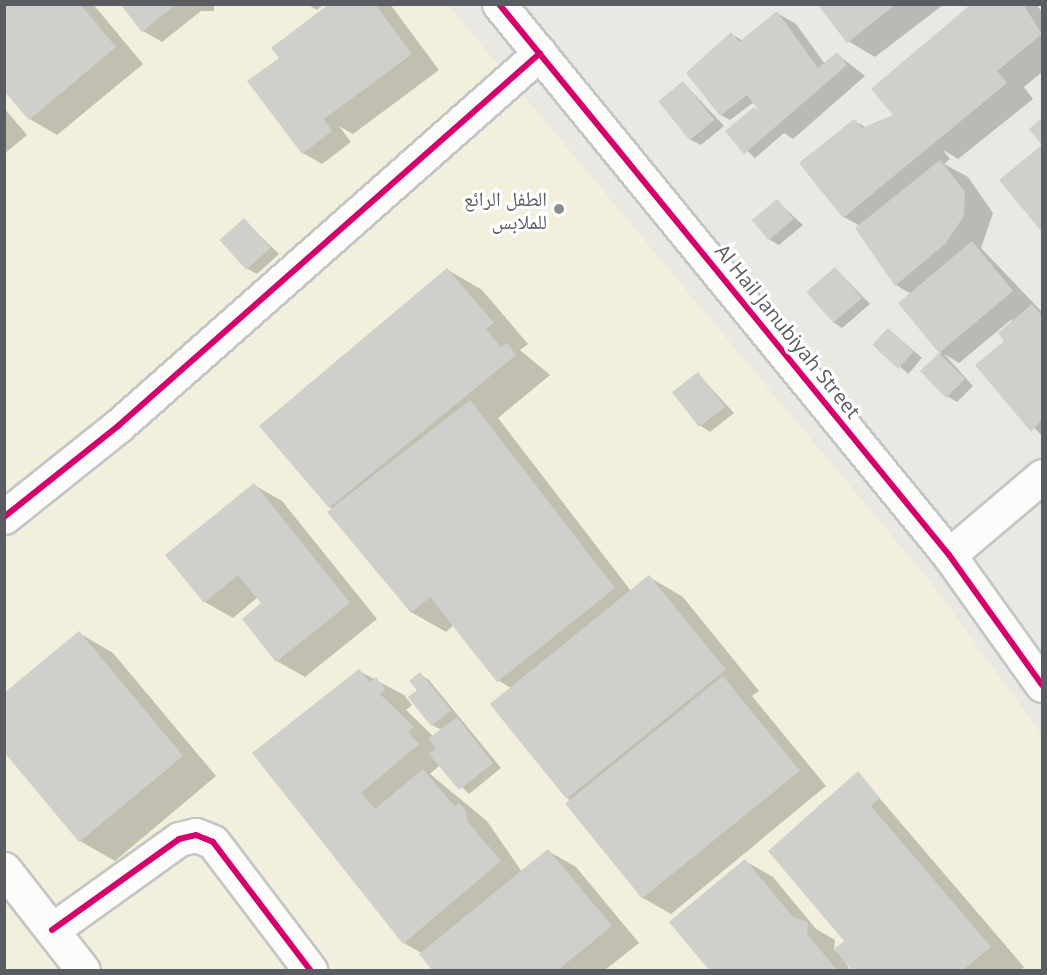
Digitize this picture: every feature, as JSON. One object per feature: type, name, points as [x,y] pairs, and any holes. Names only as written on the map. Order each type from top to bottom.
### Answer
[{"type":"street","name":"Al Hail Janubiyah Street","points":[[499,4],[949,555],[1042,685]]},
{"type":"street","points":[[4,517],[118,426],[540,52]]},
{"type":"street","points":[[949,555],[1042,476]]},
{"type":"street","points":[[52,930],[179,839],[196,835],[213,842],[310,970]]},
{"type":"street","points":[[4,869],[83,970]]},
{"type":"shaded area","points":[[5,5],[448,5],[932,584],[1042,735],[1042,970],[5,970]]},
{"type":"building","points":[[6,4],[80,4],[116,47],[29,120],[4,91]]},
{"type":"building","points":[[120,4],[176,4],[142,32]]},
{"type":"building","points":[[329,4],[375,4],[412,54],[324,119],[332,131],[302,154],[247,81],[279,58],[271,48]]},
{"type":"building","points":[[817,4],[896,4],[847,43]]},
{"type":"building","points":[[971,4],[1023,4],[1042,34],[997,71],[1007,83],[843,218],[799,163],[854,119],[862,128],[893,115],[871,89]]},
{"type":"building","points":[[777,11],[818,68],[837,52],[847,65],[744,154],[725,131],[754,107],[759,111],[747,95],[720,116],[686,73],[731,32],[739,42]]},
{"type":"building","points":[[683,81],[714,120],[690,140],[658,101]]},
{"type":"building","points":[[1042,118],[1042,145],[1029,129]]},
{"type":"building","points":[[1042,145],[1042,232],[999,180]]},
{"type":"building","points":[[940,160],[965,192],[964,216],[945,244],[895,286],[855,228]]},
{"type":"building","points":[[777,199],[794,219],[768,240],[752,220]]},
{"type":"building","points":[[244,218],[271,248],[246,270],[219,240]]},
{"type":"building","points":[[972,241],[1013,291],[939,353],[898,303]]},
{"type":"building","points":[[835,267],[862,298],[833,323],[806,292]]},
{"type":"building","points":[[447,268],[494,323],[486,329],[501,347],[507,343],[516,355],[329,508],[259,426]]},
{"type":"building","points":[[1032,304],[1042,316],[1042,419],[1031,432],[975,365],[1004,341],[998,333]]},
{"type":"building","points":[[888,328],[914,352],[898,369],[872,345]]},
{"type":"building","points":[[939,353],[965,379],[946,398],[920,371]]},
{"type":"building","points":[[698,372],[725,407],[699,427],[672,392]]},
{"type":"building","points":[[470,400],[615,588],[497,682],[430,597],[411,613],[327,512]]},
{"type":"building","points":[[254,483],[350,603],[276,662],[242,619],[261,603],[238,575],[204,603],[165,555]]},
{"type":"building","points":[[649,575],[726,670],[566,799],[490,704]]},
{"type":"building","points":[[79,631],[183,756],[79,842],[4,752],[4,693]]},
{"type":"building","points":[[359,669],[370,682],[376,677],[385,689],[380,694],[414,727],[408,732],[419,744],[361,793],[375,809],[423,769],[455,807],[459,803],[466,811],[467,821],[501,861],[403,944],[252,753]]},
{"type":"building","points":[[420,672],[451,710],[431,726],[408,697],[417,690],[409,681]]},
{"type":"building","points":[[723,676],[800,771],[642,899],[565,804]]},
{"type":"building","points":[[457,717],[493,763],[459,790],[429,754],[436,748],[428,739]]},
{"type":"building","points":[[858,771],[880,798],[871,806],[991,947],[963,970],[852,970],[834,949],[844,941],[768,851]]},
{"type":"building","points":[[548,849],[612,926],[558,970],[432,970],[419,954]]},
{"type":"building","points":[[745,859],[793,917],[808,922],[807,934],[837,970],[709,970],[669,922]]},
{"type":"cycle path","points":[[499,4],[949,555],[1042,685]]},
{"type":"cycle path","points":[[4,517],[118,426],[540,53]]},
{"type":"cycle path","points":[[52,930],[179,839],[196,835],[213,842],[310,970]]},
{"type":"place","name":"الطفل الرائع للملابس","points":[[559,209]]}]
